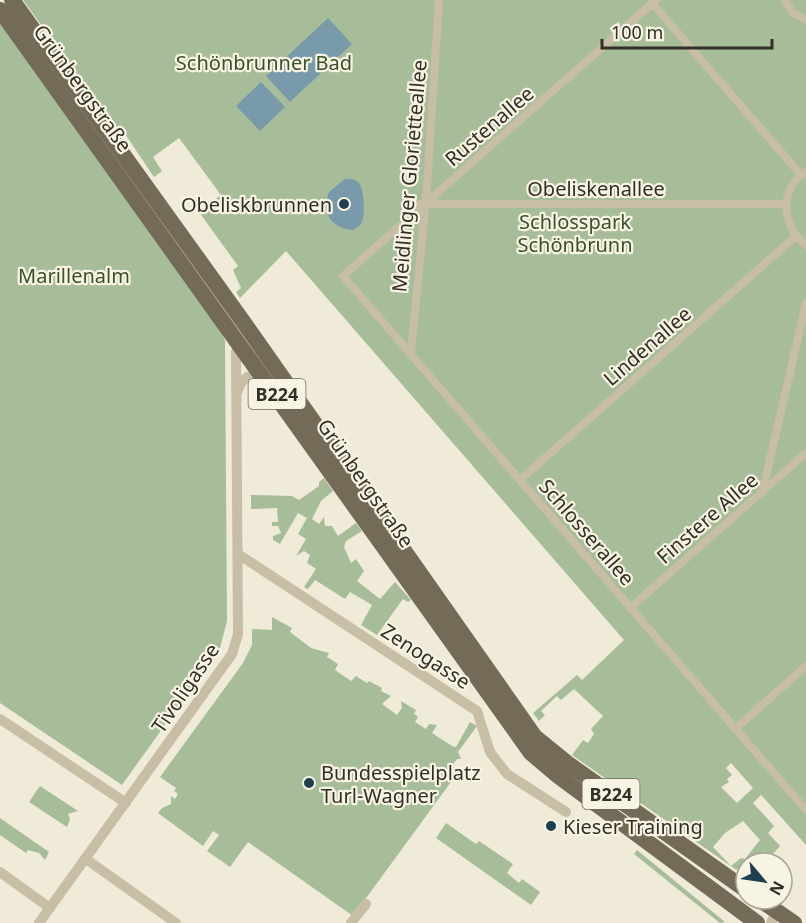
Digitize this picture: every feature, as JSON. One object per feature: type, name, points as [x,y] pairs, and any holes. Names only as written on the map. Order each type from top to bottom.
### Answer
[{"type":"main road","name":"Grünbergstraße","points":[[12,0],[244,322],[535,737],[567,763],[734,881]]},
{"type":"main road","name":"Grünbergstraße","points":[[0,10],[270,384],[531,753],[557,775],[757,923]]},
{"type":"main road","points":[[774,917],[794,923]]},
{"type":"street","name":"Meidlinger Glorietteallee","points":[[411,354],[425,204],[439,0]]},
{"type":"street","points":[[785,0],[792,12],[806,20]]},
{"type":"street","name":"Rustenallee","points":[[343,276],[654,2]]},
{"type":"street","points":[[654,2],[804,174],[789,192],[786,204],[789,223],[796,236],[806,245]]},
{"type":"street","name":"Obeliskenallee","points":[[405,204],[786,204]]},
{"type":"street","name":"Lindenallee","points":[[520,480],[796,236]]},
{"type":"street","name":"Schlosserallee","points":[[343,276],[806,810]]},
{"type":"street","points":[[764,490],[806,303]]},
{"type":"street","name":"Tivoligasse","points":[[39,923],[232,654],[238,634],[236,352],[240,344]]},
{"type":"street","points":[[236,396],[241,383],[248,377],[256,377],[270,384]]},
{"type":"street","name":"Finstere Allee","points":[[630,608],[806,453]]},
{"type":"street","name":"Zenogasse","points":[[238,554],[477,711],[490,752],[507,774],[566,812]]},
{"type":"street","points":[[735,729],[806,666]]},
{"type":"street","points":[[0,719],[126,803]]},
{"type":"street","points":[[86,859],[176,923]]},
{"type":"street","points":[[0,872],[50,908]]},
{"type":"street","points":[[351,923],[366,904]]},
{"type":"green space","name":"Schlosspark Schönbrunn","points":[[23,0],[806,0],[806,845],[761,795],[753,803],[774,826],[768,833],[780,846],[776,851],[751,851],[760,840],[743,821],[725,833],[713,847],[731,866],[734,864],[734,868],[572,755],[583,740],[588,743],[594,734],[591,729],[603,716],[574,689],[561,700],[557,696],[541,711],[545,715],[539,721],[533,713],[577,675],[582,680],[624,640],[286,251],[240,298],[236,292],[241,288],[233,270],[238,266],[199,212],[221,195],[179,138],[153,157],[162,171],[154,177],[125,134],[119,132]],"holes":[[[731,763],[753,788],[737,803],[721,787],[729,782],[727,779],[732,775],[726,768]]]},
{"type":"green space","name":"Marillenalm","points":[[0,22],[222,331],[225,341],[227,621],[220,648],[122,785],[0,703]]},
{"type":"green space","points":[[324,478],[333,491],[321,501],[312,519],[319,524],[324,517],[325,526],[332,526],[338,536],[356,523],[362,531],[346,541],[344,547],[351,563],[356,559],[364,571],[357,581],[380,599],[395,582],[411,600],[408,602],[403,599],[377,635],[361,625],[372,605],[350,592],[345,599],[315,580],[308,589],[304,587],[316,569],[307,563],[310,555],[304,551],[296,556],[306,539],[298,534],[307,518],[298,513],[280,544],[273,540],[273,536],[281,533],[278,526],[272,526],[272,522],[278,522],[277,508],[251,509],[251,495],[292,496],[299,500],[319,486],[319,482]]},
{"type":"green space","name":"Bundesspielplatz Turl-Wagner","points":[[272,617],[292,628],[290,632],[311,648],[329,653],[327,657],[338,664],[335,670],[351,681],[356,676],[382,688],[381,691],[391,696],[382,704],[397,715],[402,708],[401,701],[416,710],[414,714],[418,717],[415,722],[426,729],[429,724],[437,725],[432,733],[452,746],[456,747],[470,722],[477,726],[458,752],[461,759],[457,759],[452,766],[459,771],[353,916],[248,842],[230,867],[207,851],[219,835],[213,831],[203,846],[158,813],[162,808],[171,804],[171,796],[175,799],[178,794],[174,791],[176,788],[160,777],[243,663],[252,645],[252,629],[272,630]]},
{"type":"green space","points":[[40,786],[78,811],[68,814],[70,819],[67,827],[29,802]]},
{"type":"green space","points":[[0,818],[49,852],[45,860],[39,853],[28,850],[26,853],[0,835]]},
{"type":"green space","points":[[446,823],[476,844],[479,841],[513,864],[507,873],[519,883],[522,879],[540,892],[531,905],[436,838]]},
{"type":"green space","points":[[637,850],[725,922],[720,923],[634,854]]},
{"type":"water","points":[[328,18],[352,44],[290,102],[266,76]]},
{"type":"water","points":[[261,82],[285,107],[260,131],[236,106]]},
{"type":"water","name":"Obeliskbrunnen","points":[[345,179],[357,181],[361,186],[363,196],[363,220],[353,230],[345,229],[333,222],[329,218],[326,206],[329,192]]},
{"type":"place","name":"Obeliskbrunnen","points":[[344,204]]},
{"type":"place","name":"Bundesspielplatz Turl-Wagner","points":[[309,783]]},
{"type":"place","name":"Kieser Training","points":[[551,826]]},
{"type":"park label","name":"Schönbrunner Bad","points":[[264,62]]}]
